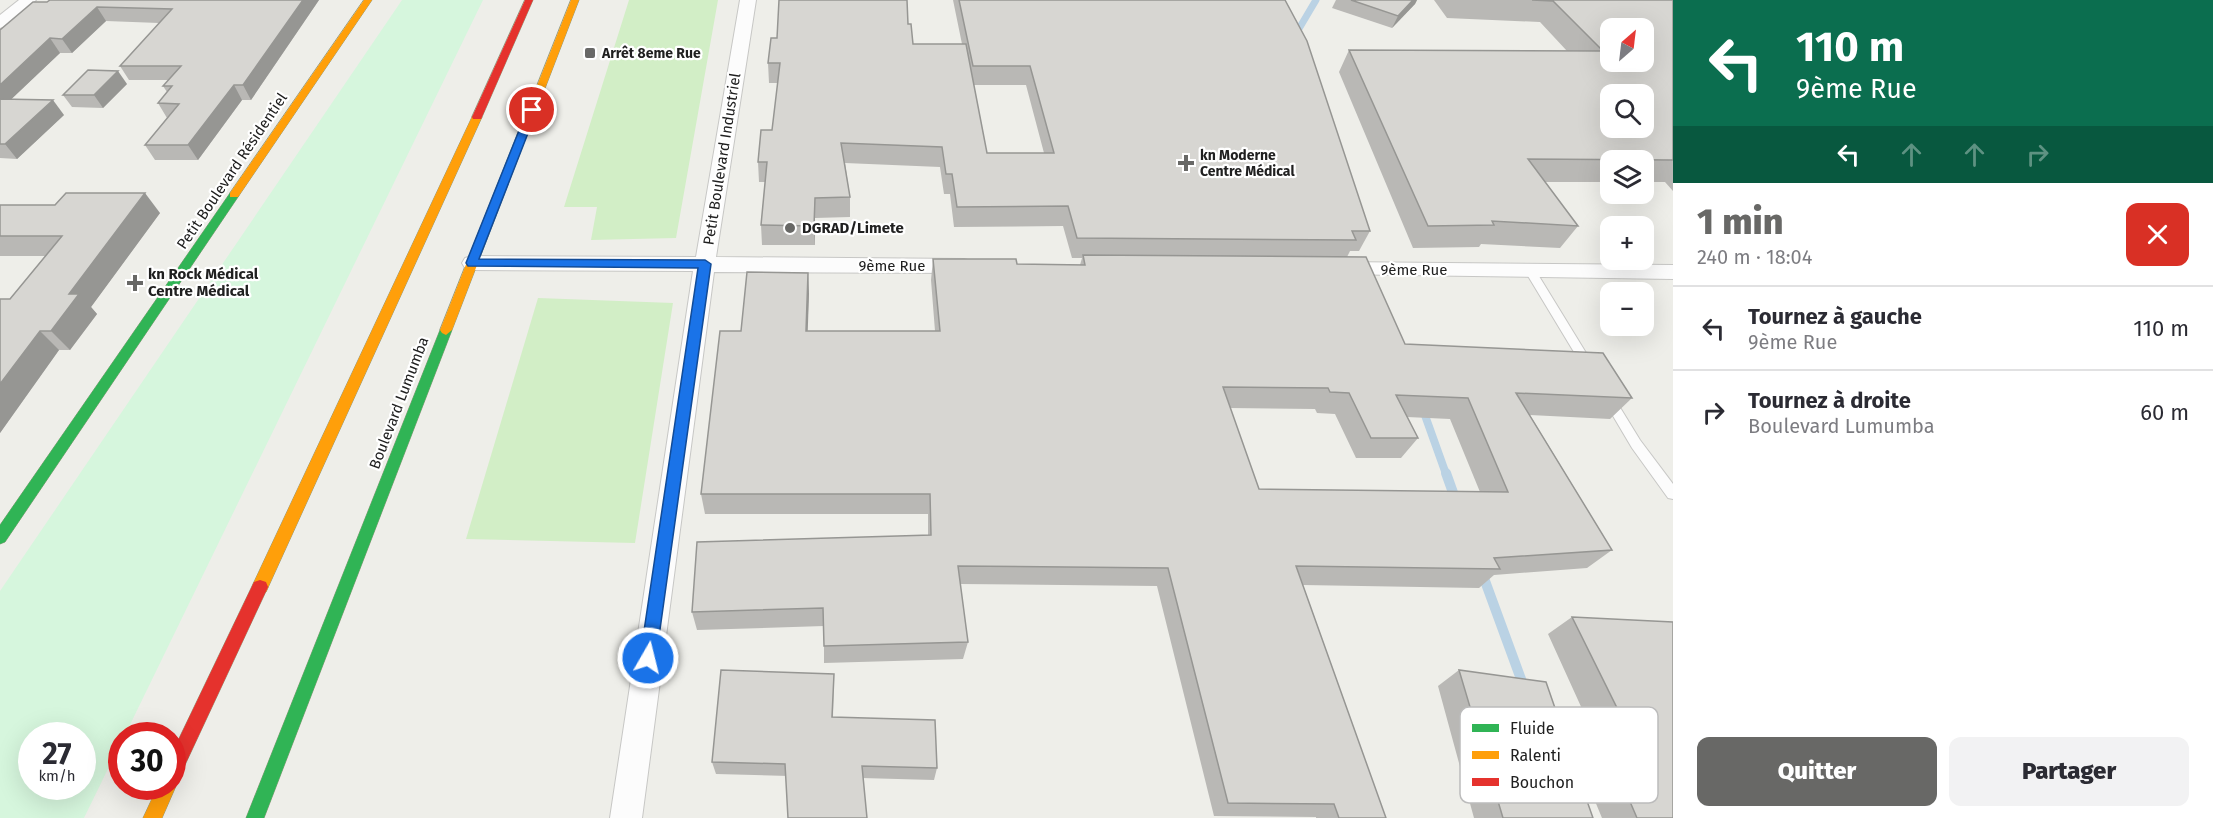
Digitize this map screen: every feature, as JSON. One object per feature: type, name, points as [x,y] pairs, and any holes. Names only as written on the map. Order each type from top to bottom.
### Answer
[{"type":"main road","name":"Petit Boulevard Résidentiel","points":[[0,537],[368,0]]},
{"type":"main road","points":[[186,744],[411,264],[529,0]]},
{"type":"main road","name":"Boulevard Lumumba","points":[[255,818],[575,0]]},
{"type":"main road","points":[[152,818],[160,800]]},
{"type":"street","points":[[0,23],[28,0]]},
{"type":"street","name":"Petit Boulevard Industriel","points":[[626,818],[705,264],[748,0]]},
{"type":"street","name":"9ème Rue","points":[[472,263],[979,266]]},
{"type":"street","name":"9ème Rue","points":[[1312,269],[1673,272]]},
{"type":"lane","points":[[1530,271],[1636,444],[1673,494]]},
{"type":"green space","points":[[402,0],[483,0],[131,722],[108,722],[108,769],[96,793],[96,722],[18,722],[18,800],[93,800],[84,818],[0,818],[0,591]]},
{"type":"green space","points":[[629,0],[718,0],[676,238],[591,240],[597,207],[564,207]]},
{"type":"green space","points":[[538,298],[673,303],[635,543],[466,539]]},
{"type":"building","points":[[50,0],[303,0],[243,85],[234,85],[188,145],[145,145],[179,104],[158,103],[172,86],[163,86],[181,66],[120,66],[172,9],[97,7],[62,39],[50,38],[0,85],[0,30],[33,2]]},
{"type":"building","points":[[779,0],[907,0],[908,24],[911,24],[913,44],[966,44],[987,153],[1054,153],[1030,66],[973,66],[959,0],[1285,0],[1307,41],[1370,231],[1352,231],[1356,240],[1077,238],[1068,206],[957,207],[952,174],[946,174],[942,147],[841,143],[850,197],[815,198],[814,226],[761,225],[767,162],[758,162],[761,130],[772,130],[780,63],[768,63],[771,38],[777,38]]},
{"type":"building","points":[[1351,0],[1413,0],[1398,16]]},
{"type":"building","points":[[1532,0],[1673,0],[1673,160],[1654,160],[1654,150],[1600,150],[1600,159],[1528,159],[1578,226],[1492,221],[1494,225],[1428,226],[1349,50],[1600,51],[1600,72],[1654,72],[1654,18],[1600,18],[1600,48],[1553,1]]},
{"type":"building","points":[[88,70],[118,71],[94,95],[63,95]]},
{"type":"building","points":[[0,99],[53,100],[5,144],[0,144]]},
{"type":"building","points":[[66,193],[145,193],[69,294],[79,294],[51,331],[40,331],[0,384],[0,299],[10,299],[62,236],[0,236],[0,205],[55,205]]},
{"type":"building","points":[[1083,255],[1366,257],[1405,344],[1603,353],[1632,398],[1516,393],[1612,550],[1494,558],[1500,569],[1296,566],[1386,818],[1339,818],[1334,804],[1228,803],[1168,568],[958,566],[968,642],[824,646],[823,608],[692,612],[697,542],[931,535],[930,494],[701,494],[720,331],[741,331],[747,272],[808,273],[806,331],[940,331],[933,259],[1016,259],[1017,264],[1085,265]],"holes":[[[1223,387],[1328,388],[1330,392],[1349,393],[1371,438],[1418,438],[1396,395],[1468,398],[1508,492],[1259,489]]]},
{"type":"building","points":[[1572,617],[1673,622],[1673,818],[1637,818],[1631,803],[1658,803],[1658,707],[1617,707]]},
{"type":"building","points":[[721,670],[834,674],[832,717],[935,720],[937,768],[862,766],[867,818],[788,818],[785,764],[712,762]]},
{"type":"building","points":[[1459,670],[1546,682],[1555,707],[1470,707]]},
{"type":"building","points":[[1499,803],[1588,803],[1593,818],[1503,818]]},
{"type":"waterway","points":[[1298,37],[1297,32],[1316,0]]},
{"type":"waterway","points":[[1422,407],[1446,474]]},
{"type":"waterway","points":[[1446,473],[1456,501]]},
{"type":"waterway","points":[[1481,570],[1525,690]]},
{"type":"traffic: fast","points":[[0,537],[234,195]]},
{"type":"traffic: fast","points":[[255,818],[446,330]]},
{"type":"traffic: slow","points":[[234,195],[368,0]]},
{"type":"traffic: slow","points":[[446,330],[575,0]]},
{"type":"traffic: slow","points":[[260,587],[477,117]]},
{"type":"traffic: slow","points":[[152,818],[160,800]]},
{"type":"traffic: jam","points":[[477,117],[529,0]]},
{"type":"traffic: jam","points":[[186,744],[260,587]]},
{"type":"place","name":"Arrêt 8eme Rue","points":[[590,53]]},
{"type":"place","name":"kn Moderne Centre Médical","points":[[1186,163]]},
{"type":"place","name":"DGRAD/Limete","points":[[790,228]]},
{"type":"place","name":"kn Rock Médical Centre Médical","points":[[135,283]]},
{"type":"route","points":[[532,110],[472,263],[705,264],[648,658]]}]
